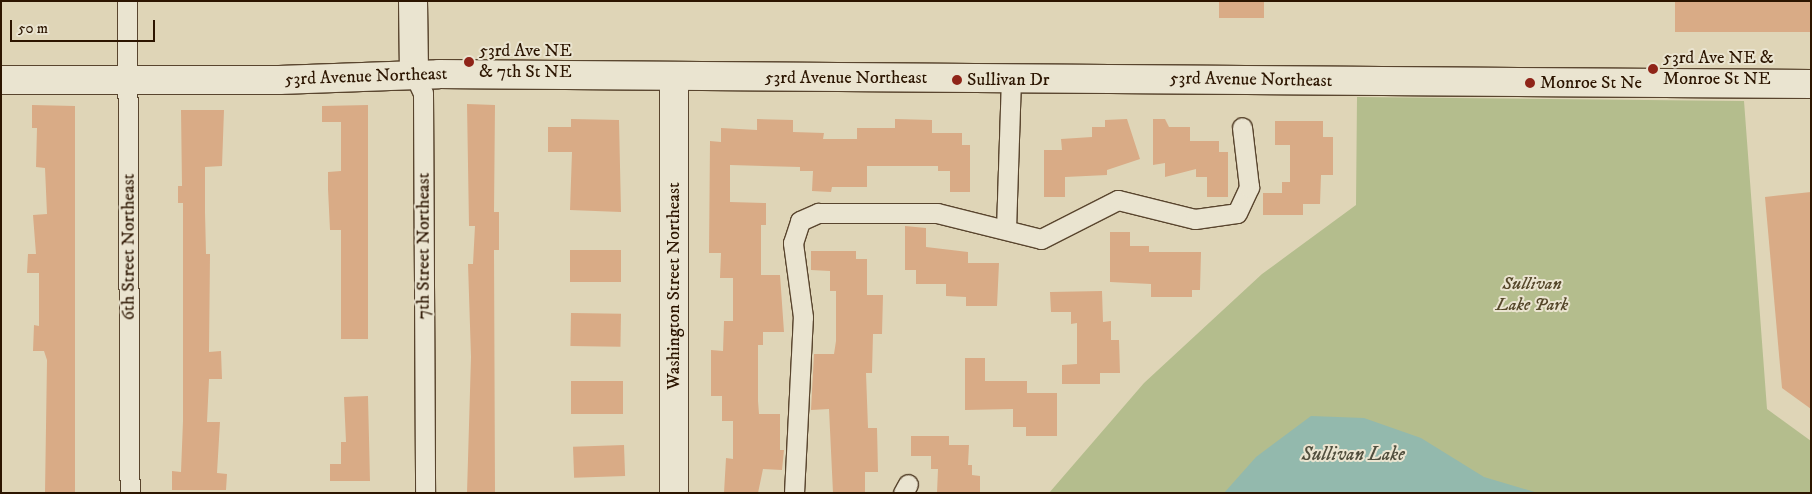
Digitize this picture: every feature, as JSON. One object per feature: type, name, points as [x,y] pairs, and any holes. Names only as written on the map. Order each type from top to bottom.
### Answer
[{"type":"street","name":"6th Street Northeast","points":[[127,1],[130,493]]},
{"type":"street","name":"7th Street Northeast","points":[[413,1],[414,74],[424,92],[425,493]]},
{"type":"street","name":"53rd Avenue Northeast","points":[[1,80],[128,80],[414,74],[674,78],[1011,77],[1811,84]]},
{"type":"street","points":[[1006,228],[1011,77]]},
{"type":"street","name":"Washington Street Northeast","points":[[674,78],[674,493]]},
{"type":"street","points":[[794,493],[803,317],[793,243],[800,221],[818,213],[936,213],[1006,228],[1041,239],[1118,200],[1195,219],[1237,213],[1249,188],[1242,127]]},
{"type":"green space","name":"Sullivan Lake Park","points":[[1357,97],[1744,101],[1767,409],[1811,441],[1811,493],[1049,493],[1144,383],[1262,274],[1356,205]]},
{"type":"water","name":"Sullivan Lake","points":[[1311,416],[1364,418],[1421,438],[1484,477],[1538,493],[1224,493],[1256,457]]},
{"type":"building","points":[[1219,1],[1264,1],[1264,18],[1219,18]]},
{"type":"building","points":[[1675,1],[1811,1],[1811,32],[1675,32]]},
{"type":"building","points":[[467,104],[495,105],[494,212],[499,212],[499,250],[494,250],[495,493],[467,493],[471,357],[468,264],[473,264],[475,226],[469,226]]},
{"type":"building","points":[[32,105],[75,106],[75,493],[45,493],[47,360],[44,351],[33,351],[34,325],[39,326],[39,273],[27,273],[28,254],[36,254],[33,215],[47,214],[45,168],[36,167],[37,128],[32,128]]},
{"type":"building","points":[[368,105],[368,339],[341,339],[341,230],[330,230],[328,172],[341,171],[341,122],[322,122],[322,106]]},
{"type":"building","points":[[181,110],[224,110],[222,166],[205,167],[205,212],[206,254],[210,254],[209,352],[221,351],[222,379],[209,379],[207,422],[220,422],[217,473],[227,474],[226,490],[172,490],[172,471],[181,472],[183,421],[183,203],[178,203],[178,186],[182,186]]},
{"type":"building","points":[[571,119],[619,120],[621,212],[570,210],[572,152],[548,152],[548,127],[571,127]]},
{"type":"building","points":[[757,119],[793,120],[793,132],[824,133],[823,139],[857,139],[857,128],[895,128],[895,119],[932,120],[932,133],[962,133],[962,145],[970,145],[970,192],[950,192],[950,171],[938,171],[938,166],[867,166],[867,187],[832,187],[831,192],[812,191],[813,171],[800,171],[800,167],[730,165],[730,202],[766,203],[766,225],[761,225],[761,275],[780,275],[784,332],[763,332],[763,345],[758,345],[758,401],[759,414],[780,414],[780,450],[784,450],[782,470],[763,469],[758,493],[724,493],[726,458],[733,459],[733,421],[722,421],[722,396],[711,396],[711,350],[723,351],[724,321],[733,321],[733,278],[720,278],[721,253],[709,253],[710,141],[721,142],[721,128],[757,130]]},
{"type":"building","points":[[1127,119],[1140,159],[1107,170],[1107,175],[1065,177],[1065,197],[1044,197],[1044,150],[1062,150],[1061,139],[1092,137],[1092,127],[1105,127],[1105,120]]},
{"type":"building","points":[[1153,119],[1165,119],[1169,127],[1190,127],[1190,141],[1219,141],[1219,152],[1228,152],[1228,197],[1207,197],[1207,177],[1196,177],[1196,169],[1165,177],[1165,163],[1153,165]]},
{"type":"building","points":[[1275,121],[1323,121],[1323,137],[1333,137],[1333,175],[1321,175],[1320,204],[1303,204],[1303,215],[1263,215],[1263,193],[1282,193],[1282,182],[1290,182],[1290,145],[1275,145]]},
{"type":"building","points":[[1811,192],[1811,409],[1782,388],[1765,197]]},
{"type":"building","points":[[905,226],[926,228],[926,247],[968,252],[968,263],[999,263],[997,306],[966,306],[966,297],[946,296],[946,284],[916,284],[916,270],[905,270]]},
{"type":"building","points":[[1110,232],[1130,232],[1130,246],[1149,246],[1149,252],[1201,252],[1200,290],[1192,290],[1192,297],[1151,297],[1151,284],[1110,282]]},
{"type":"building","points":[[570,250],[621,250],[621,282],[570,282]]},
{"type":"building","points":[[811,251],[856,251],[856,259],[867,259],[867,295],[883,295],[882,334],[873,334],[872,373],[866,373],[868,428],[877,428],[878,472],[865,472],[865,493],[833,493],[829,409],[811,410],[814,354],[834,354],[836,341],[836,291],[830,291],[830,271],[811,270]]},
{"type":"building","points":[[1102,291],[1103,322],[1111,321],[1111,340],[1119,340],[1120,373],[1100,373],[1100,384],[1062,384],[1062,365],[1077,364],[1077,323],[1071,324],[1071,312],[1051,312],[1050,292]]},
{"type":"building","points":[[571,313],[621,314],[620,347],[570,346]]},
{"type":"building","points":[[965,358],[985,358],[985,381],[1027,381],[1027,393],[1057,393],[1057,436],[1026,436],[1026,427],[1013,427],[1013,409],[965,410]]},
{"type":"building","points":[[571,381],[623,381],[623,414],[571,414]]},
{"type":"building","points":[[368,396],[370,481],[330,481],[330,464],[341,464],[341,442],[346,442],[344,397]]},
{"type":"building","points":[[911,436],[949,436],[949,445],[969,445],[968,465],[972,465],[972,475],[980,476],[980,493],[937,493],[938,469],[931,469],[931,456],[911,456]]},
{"type":"building","points":[[624,445],[625,476],[574,478],[573,447]]},
{"type":"place","name":"53rd Ave NE & 7th St NE","points":[[469,62]]},
{"type":"place","name":"53rd Ave NE & Monroe St NE","points":[[1653,69]]},
{"type":"place","name":"Sullivan Dr","points":[[957,80]]},
{"type":"place","name":"Monroe St Ne","points":[[1530,83]]}]
